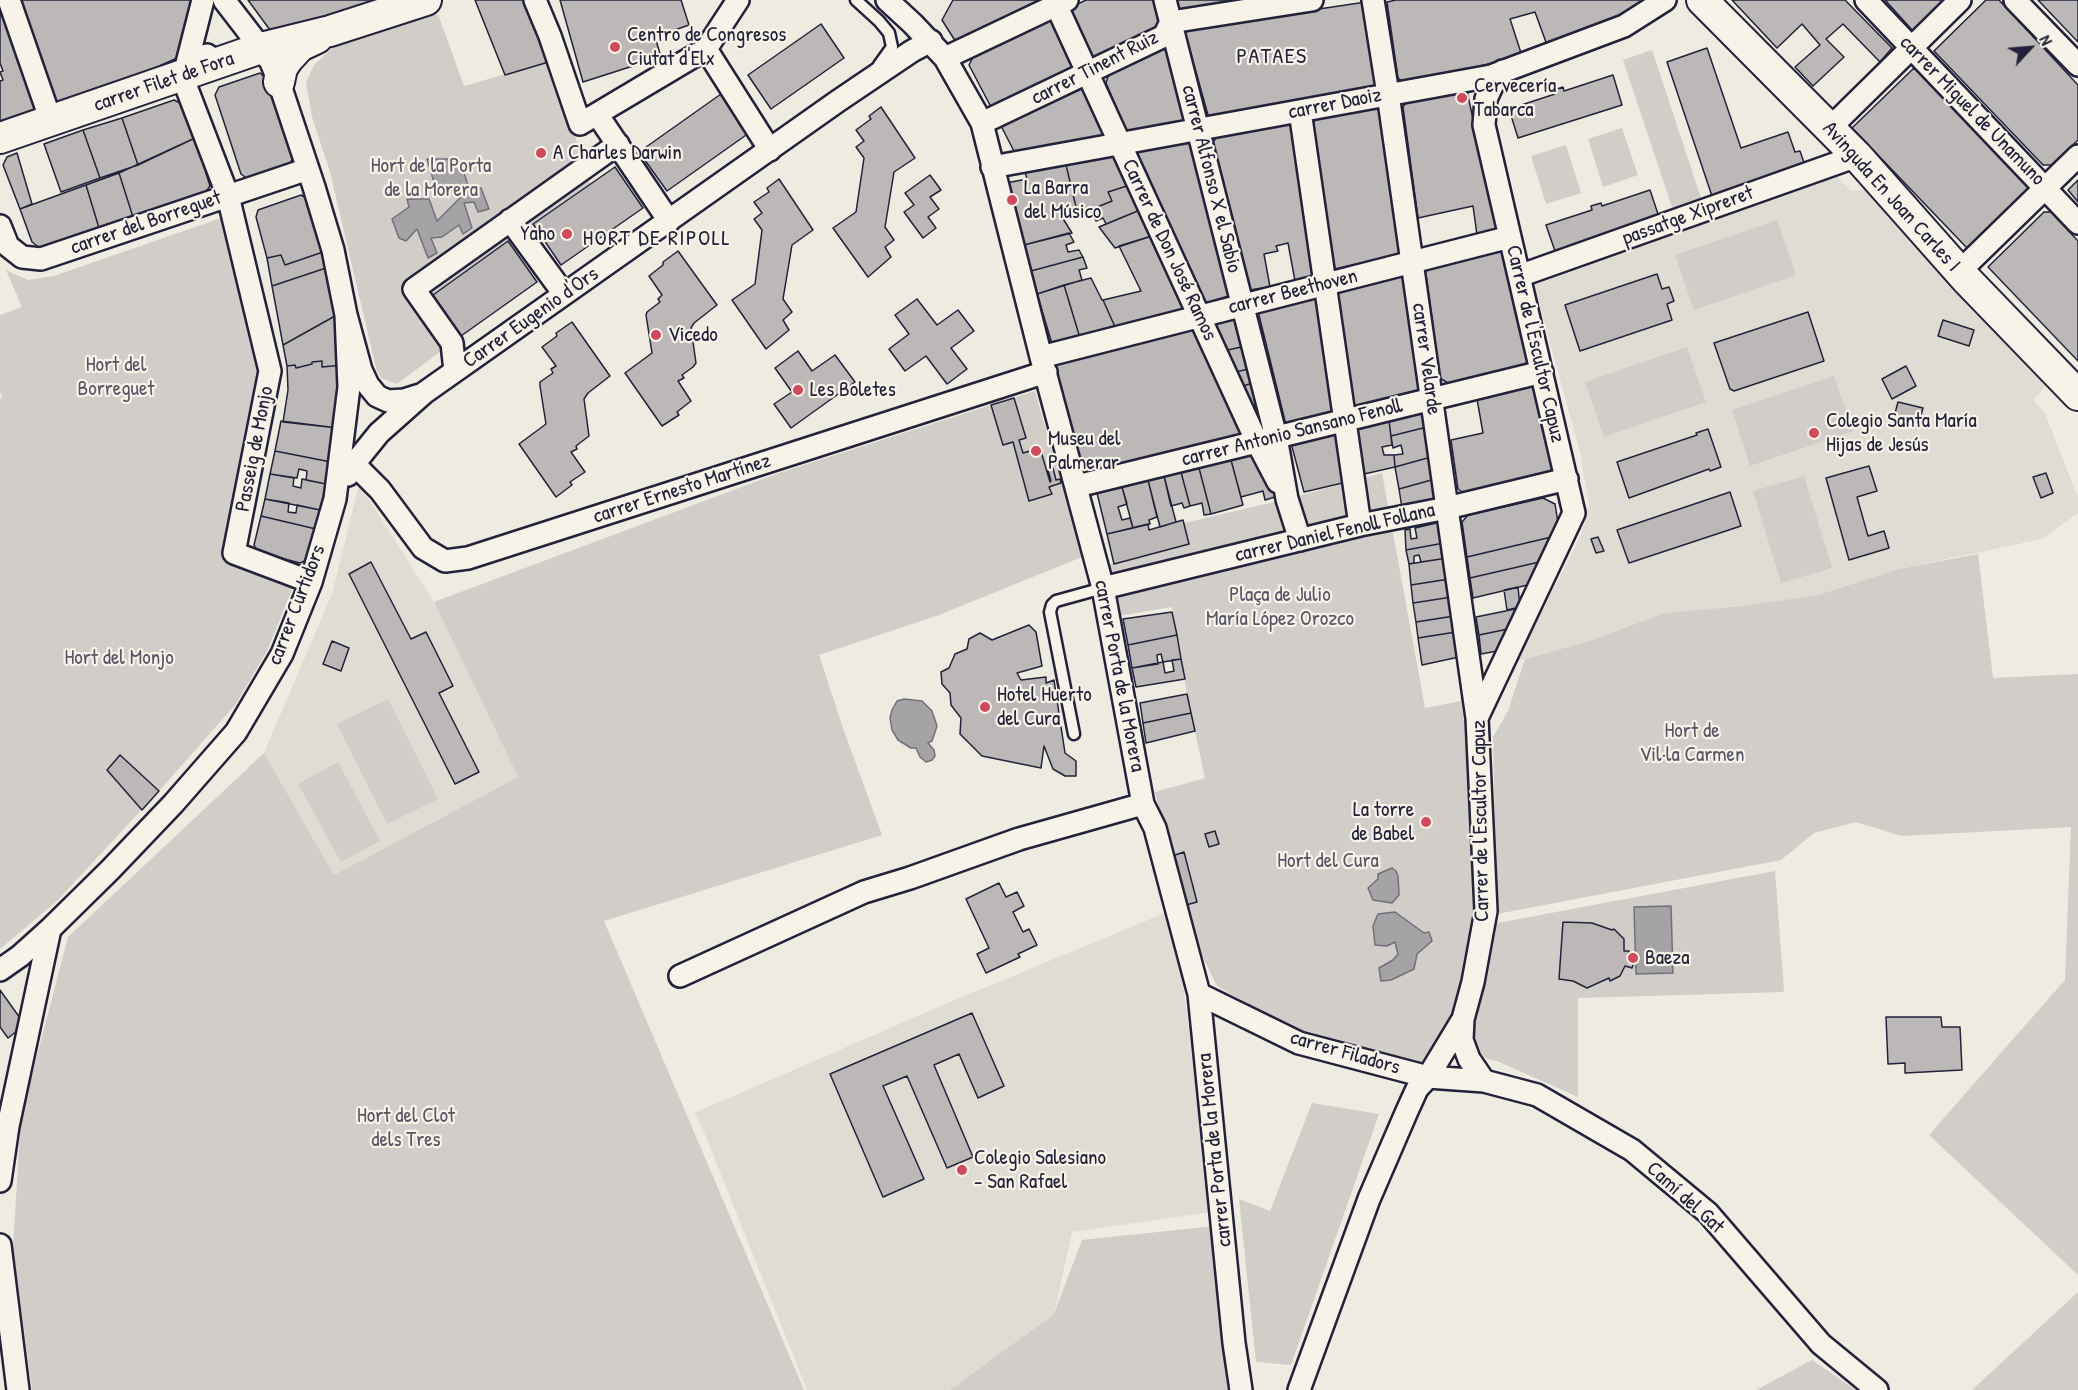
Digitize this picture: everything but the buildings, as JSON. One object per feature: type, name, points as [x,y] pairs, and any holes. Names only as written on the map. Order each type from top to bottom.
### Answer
[{"type":"main road","name":"carrer Filet de Fora","points":[[0,138],[261,48],[330,31],[426,0]]},
{"type":"main road","name":"Avinguda En Joan Carles I","points":[[1702,0],[1857,156],[1959,272],[2078,394]]},
{"type":"main road","name":"carrer Filet de Fora","points":[[279,82],[282,68],[300,46],[330,31]]},
{"type":"street","points":[[203,0],[187,63],[237,41],[208,0]]},
{"type":"street","name":"carrer Curtidors","points":[[224,0],[271,62],[279,82],[333,250],[346,315],[361,370],[368,385],[377,396],[388,401],[404,400],[424,393]]},
{"type":"street","points":[[535,0],[550,36],[580,124],[706,49],[738,0]]},
{"type":"street","name":"carrer Porta de la Morera","points":[[887,0],[945,57],[982,123],[1103,588],[1143,804],[1155,828],[1199,994],[1234,1343],[1241,1390]]},
{"type":"street","name":"carrer Alfonso X el Sabio","points":[[1165,0],[1243,305],[1266,440],[1300,540]]},
{"type":"street","name":"carrer Tinent Ruiz","points":[[982,123],[1164,36],[1171,22],[1312,0]]},
{"type":"street","name":"carrer Velarde","points":[[1373,0],[1477,718]]},
{"type":"street","name":"carrer Daoiz","points":[[992,167],[1491,76],[1624,26],[1665,0]]},
{"type":"street","name":"carrer Miguel de Unamuno","points":[[1866,0],[2078,223]]},
{"type":"street","points":[[1829,129],[1960,0]]},
{"type":"street","points":[[2014,0],[2078,65]]},
{"type":"street","points":[[945,57],[1059,2]]},
{"type":"street","name":"Carrer de Don José Ramos","points":[[1059,2],[1088,73],[1199,316],[1266,440]]},
{"type":"street","points":[[7,4],[51,121]]},
{"type":"street","name":"Carrer Eugenio d'Ors","points":[[335,499],[354,464],[378,433],[424,393],[838,101],[912,51],[931,41]]},
{"type":"street","points":[[706,49],[770,150]]},
{"type":"street","name":"Carrer de l'Escultor Capuz","points":[[1299,1390],[1369,1198],[1417,1089],[1428,1077],[1463,1019],[1473,982],[1486,911],[1477,718],[1574,513],[1484,124],[1486,99],[1493,84],[1503,71]]},
{"type":"street","points":[[182,76],[228,196]]},
{"type":"street","points":[[1300,111],[1360,525]]},
{"type":"street","points":[[597,114],[669,220]]},
{"type":"street","points":[[455,371],[452,343],[414,289],[618,144]]},
{"type":"street","name":"passatge Xipreret","points":[[1519,276],[1857,156]]},
{"type":"street","points":[[1959,272],[2078,156]]},
{"type":"street","name":"carrer del Borreguet","points":[[0,226],[8,246],[22,258],[41,259],[308,169]]},
{"type":"street","name":"Passeig de Monjo","points":[[228,196],[270,371],[234,553],[311,582]]},
{"type":"street","points":[[510,220],[564,294]]},
{"type":"street","name":"carrer Beethoven","points":[[1043,364],[1199,316],[1510,237]]},
{"type":"street","name":"carrer Curtidors","points":[[0,970],[20,956],[50,929],[126,854],[236,732],[282,654],[311,582],[335,499],[349,387],[346,315]]},
{"type":"street","name":"carrer Ernesto Martínez","points":[[354,464],[380,490],[423,548],[445,561],[468,558],[1043,364]]},
{"type":"street","name":"carrer Antonio Sansano Fenoll","points":[[1077,486],[1542,372]]},
{"type":"street","name":"carrer Daniel Fenoll Follana","points":[[1103,588],[1360,525],[1447,508],[1567,479]]},
{"type":"street","points":[[680,976],[864,892],[1019,839],[1143,804]]},
{"type":"street","points":[[0,1181],[8,1126],[50,929]]},
{"type":"street","name":"carrer Filadors","points":[[1199,994],[1299,1043],[1428,1077]]},
{"type":"street","points":[[1463,1019],[1462,1040],[1469,1059],[1484,1081]]},
{"type":"street","name":"Camí del Gat","points":[[1428,1077],[1484,1081],[1537,1095],[1632,1150],[1708,1213],[1821,1344],[1877,1390]]},
{"type":"street","points":[[0,1245],[18,1390]]},
{"type":"lane","points":[[545,0],[555,24]]},
{"type":"lane","points":[[838,101],[885,60],[892,47],[889,33],[856,0]]},
{"type":"lane","points":[[1074,734],[1050,612],[1056,601],[1103,588]]},
{"type":"shaded area","points":[[427,159],[459,159],[469,188],[481,188],[489,209],[478,212],[474,202],[464,203],[472,228],[463,234],[459,225],[442,237],[431,238],[437,253],[428,258],[417,229],[406,241],[399,238],[392,219],[409,207],[407,199],[429,199],[437,221],[461,197],[460,191],[437,192]]},
{"type":"shaded area","name":"Colegio Santa María Hijas de Jesús","points":[[1834,173],[1851,191],[1866,189],[2049,382],[2033,400],[2045,413],[2078,498],[2078,513],[2042,539],[1899,569],[1818,595],[1742,606],[1664,613],[1592,640],[1517,661],[1581,535],[1589,505],[1580,452],[1534,285],[1828,180]]},
{"type":"shaded area","points":[[359,484],[434,602],[518,777],[334,875],[264,753],[332,594]]},
{"type":"shaded area","points":[[904,699],[922,701],[932,711],[937,726],[932,741],[928,743],[934,750],[935,756],[932,760],[926,762],[920,757],[916,748],[911,748],[898,740],[892,730],[890,718],[892,710],[897,701]]},
{"type":"shaded area","points":[[1392,868],[1398,876],[1399,895],[1392,903],[1373,900],[1368,888],[1378,879],[1378,874]]},
{"type":"shaded area","points":[[1671,906],[1673,973],[1636,974],[1634,907]]},
{"type":"shaded area","points":[[1395,912],[1424,933],[1429,932],[1432,941],[1417,954],[1414,969],[1391,980],[1381,981],[1379,968],[1393,960],[1398,954],[1395,942],[1387,946],[1375,945],[1373,926],[1378,914]]},
{"type":"shaded area","name":"Colegio Salesiano - San Rafael","points":[[1165,913],[1180,958],[1211,1212],[1072,1232],[1054,1314],[950,1390],[807,1390],[702,1127],[694,1113],[955,1000]]},
{"type":"green space","name":"Hort de la Porta de la Morera","points":[[438,14],[464,86],[552,61],[590,184],[433,296],[461,336],[397,384],[381,378],[376,368],[330,172],[312,117],[306,82],[314,65],[337,44]]},
{"type":"green space","points":[[1652,50],[1702,201],[1673,210],[1623,60]]},
{"type":"green space","points":[[1622,128],[1638,175],[1603,187],[1588,139]]},
{"type":"green space","points":[[1566,145],[1581,193],[1546,204],[1531,156]]},
{"type":"green space","points":[[221,218],[230,226],[265,375],[229,540],[294,585],[267,651],[236,704],[57,901],[0,949],[0,399],[2,398],[0,392],[0,315],[22,307],[6,270],[28,280],[54,276]]},
{"type":"green space","points":[[1777,220],[1796,275],[1694,310],[1675,255]]},
{"type":"green space","points":[[1687,347],[1706,402],[1604,437],[1585,382]]},
{"type":"green space","points":[[1834,376],[1853,431],[1750,466],[1732,410]]},
{"type":"green space","name":"Hort del Clot dels Tres","points":[[1035,391],[1082,557],[939,615],[819,655],[882,835],[604,921],[804,1390],[32,1390],[13,1247],[21,1117],[68,937],[264,753],[334,875],[518,777],[434,602],[779,473]]},
{"type":"green space","name":"Hort del Cura","points":[[1382,473],[1425,708],[1461,701],[1476,809],[1478,911],[1467,969],[1445,1029],[1424,1065],[1377,1058],[1287,1027],[1217,986],[1196,943],[1155,792],[1205,778],[1172,607],[1118,616],[1108,565],[1189,544],[1184,523],[1287,499]]},
{"type":"green space","points":[[1804,476],[1832,568],[1781,583],[1753,491]]},
{"type":"green space","name":"Hort de Vil·la Carmen","points":[[1978,554],[1993,678],[2078,674],[2078,1275],[1929,1135],[2065,980],[2071,827],[1902,836],[1856,822],[1814,833],[1781,860],[1497,914],[1493,737],[1508,711],[1525,659],[1592,640],[1664,613],[1742,606],[1818,595],[1899,569]]},
{"type":"green space","points":[[388,699],[438,799],[387,824],[337,724]]},
{"type":"green space","points":[[338,762],[380,841],[341,862],[298,784]]},
{"type":"green space","name":"Baeza","points":[[1775,871],[1784,992],[1578,998],[1578,1097],[1497,1061],[1485,1058],[1468,1041],[1492,924]]},
{"type":"green space","points":[[1312,1103],[1379,1114],[1291,1365],[1256,1362],[1239,1199],[1270,1211]]},
{"type":"green space","points":[[1214,1226],[1246,1390],[950,1390],[1054,1314],[1082,1240]]},
{"type":"green space","points":[[2078,1292],[2078,1390],[1972,1390]]},
{"type":"green space","points":[[1812,1360],[1856,1390],[1756,1390]]},
{"type":"place","name":"Centro de Congresos Ciutat d'Elx","points":[[615,47]]},
{"type":"place","name":"Cervecería Tabarca","points":[[1462,98]]},
{"type":"place","name":"A Charles Darwin","points":[[541,153]]},
{"type":"place","name":"La Barra del Músico","points":[[1012,200]]},
{"type":"place","name":"Yaho","points":[[567,234]]},
{"type":"place","name":"Vicedo","points":[[656,335]]},
{"type":"place","name":"Les Boletes","points":[[798,390]]},
{"type":"place","name":"Colegio Santa María Hijas de Jesús","points":[[1814,433]]},
{"type":"place","name":"Museu del Palmerar","points":[[1036,451]]},
{"type":"place","name":"Hotel Huerto del Cura","points":[[985,707]]},
{"type":"place","name":"La torre de Babel","points":[[1426,822]]},
{"type":"place","name":"Baeza","points":[[1633,958]]},
{"type":"place","name":"Colegio Salesiano - San Rafael","points":[[962,1170]]},
{"type":"district","name":"PATAES","points":[[1272,57]]},
{"type":"district","name":"HORT DE RIPOLL","points":[[657,239]]},
{"type":"park label","name":"Hort del Borreguet","points":[[116,377]]},
{"type":"park label","name":"Plaça de Julio María López Orozco","points":[[1280,607]]},
{"type":"park label","name":"Hort del Monjo","points":[[119,658]]}]
